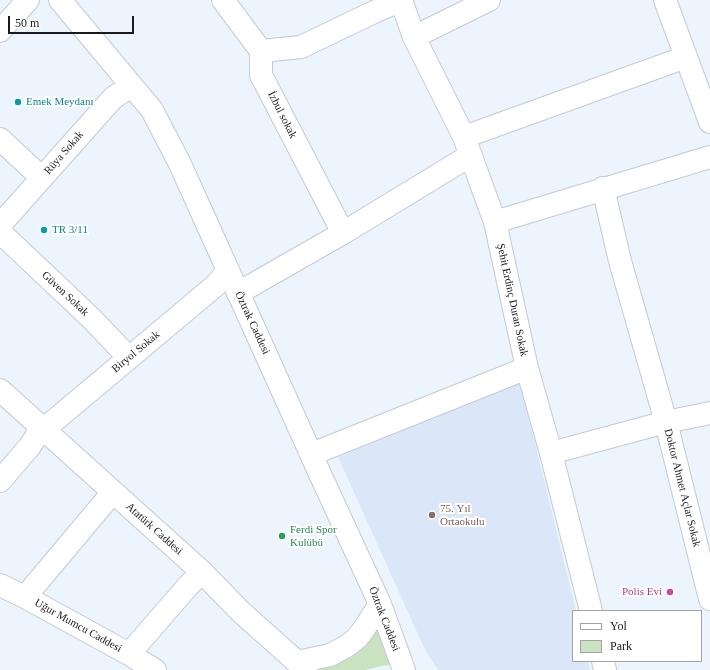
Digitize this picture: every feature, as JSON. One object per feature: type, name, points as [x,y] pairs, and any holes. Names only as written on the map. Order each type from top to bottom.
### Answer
[{"type":"street","points":[[0,30],[28,0]]},
{"type":"street","name":"Öztrak Caddesi","points":[[60,0],[152,110],[180,164],[380,604],[404,670]]},
{"type":"street","points":[[223,0],[261,51],[301,47],[402,0]]},
{"type":"street","name":"Şehit Erdinç Duran Sokak","points":[[402,0],[414,37],[467,146],[495,222],[527,368],[551,453],[591,610]]},
{"type":"street","points":[[414,37],[489,0]]},
{"type":"street","points":[[665,0],[710,122]]},
{"type":"street","name":"İzbul sokak","points":[[261,51],[261,75],[343,233]]},
{"type":"street","points":[[238,293],[343,233],[467,146],[686,57]]},
{"type":"street","name":"Rüya Sokak","points":[[0,225],[112,98],[131,86]]},
{"type":"street","points":[[0,139],[42,178]]},
{"type":"street","points":[[495,222],[603,188],[710,157]]},
{"type":"street","points":[[603,188],[620,261],[666,422],[710,413]]},
{"type":"street","name":"Güven Sokak","points":[[0,232],[92,319],[129,358]]},
{"type":"street","name":"Biryol Sokak","points":[[40,426],[49,425],[216,285],[228,271]]},
{"type":"street","points":[[312,454],[527,368]]},
{"type":"street","name":"Atatürk Caddesi","points":[[0,390],[202,572],[241,612],[302,666]]},
{"type":"street","name":"Doktor Ahmet Açlar Sokak","points":[[551,453],[666,422],[710,599]]},
{"type":"street","points":[[0,481],[30,446],[36,437],[40,426]]},
{"type":"street","points":[[25,597],[113,492]]},
{"type":"street","points":[[129,654],[202,572]]},
{"type":"street","name":"Uğur Mumcu Caddesi","points":[[0,586],[25,597],[129,654],[155,670]]},
{"type":"street","points":[[302,666],[330,655],[347,646],[357,638],[380,604]]},
{"type":"shaded area","points":[[520,381],[576,610],[572,610],[572,662],[588,662],[590,670],[438,670],[426,652],[338,457]]},
{"type":"green space","points":[[377,616],[396,664],[365,670],[318,670],[310,664]]},
{"type":"place","name":"Emek Meydanı","points":[[18,102]]},
{"type":"place","name":"TR 3/11","points":[[44,230]]},
{"type":"place","name":"75. Yıl Ortaokulu","points":[[432,515]]},
{"type":"place","name":"Ferdi Spor Kulübü","points":[[282,536]]},
{"type":"place","name":"Polis Evi","points":[[670,592]]}]
